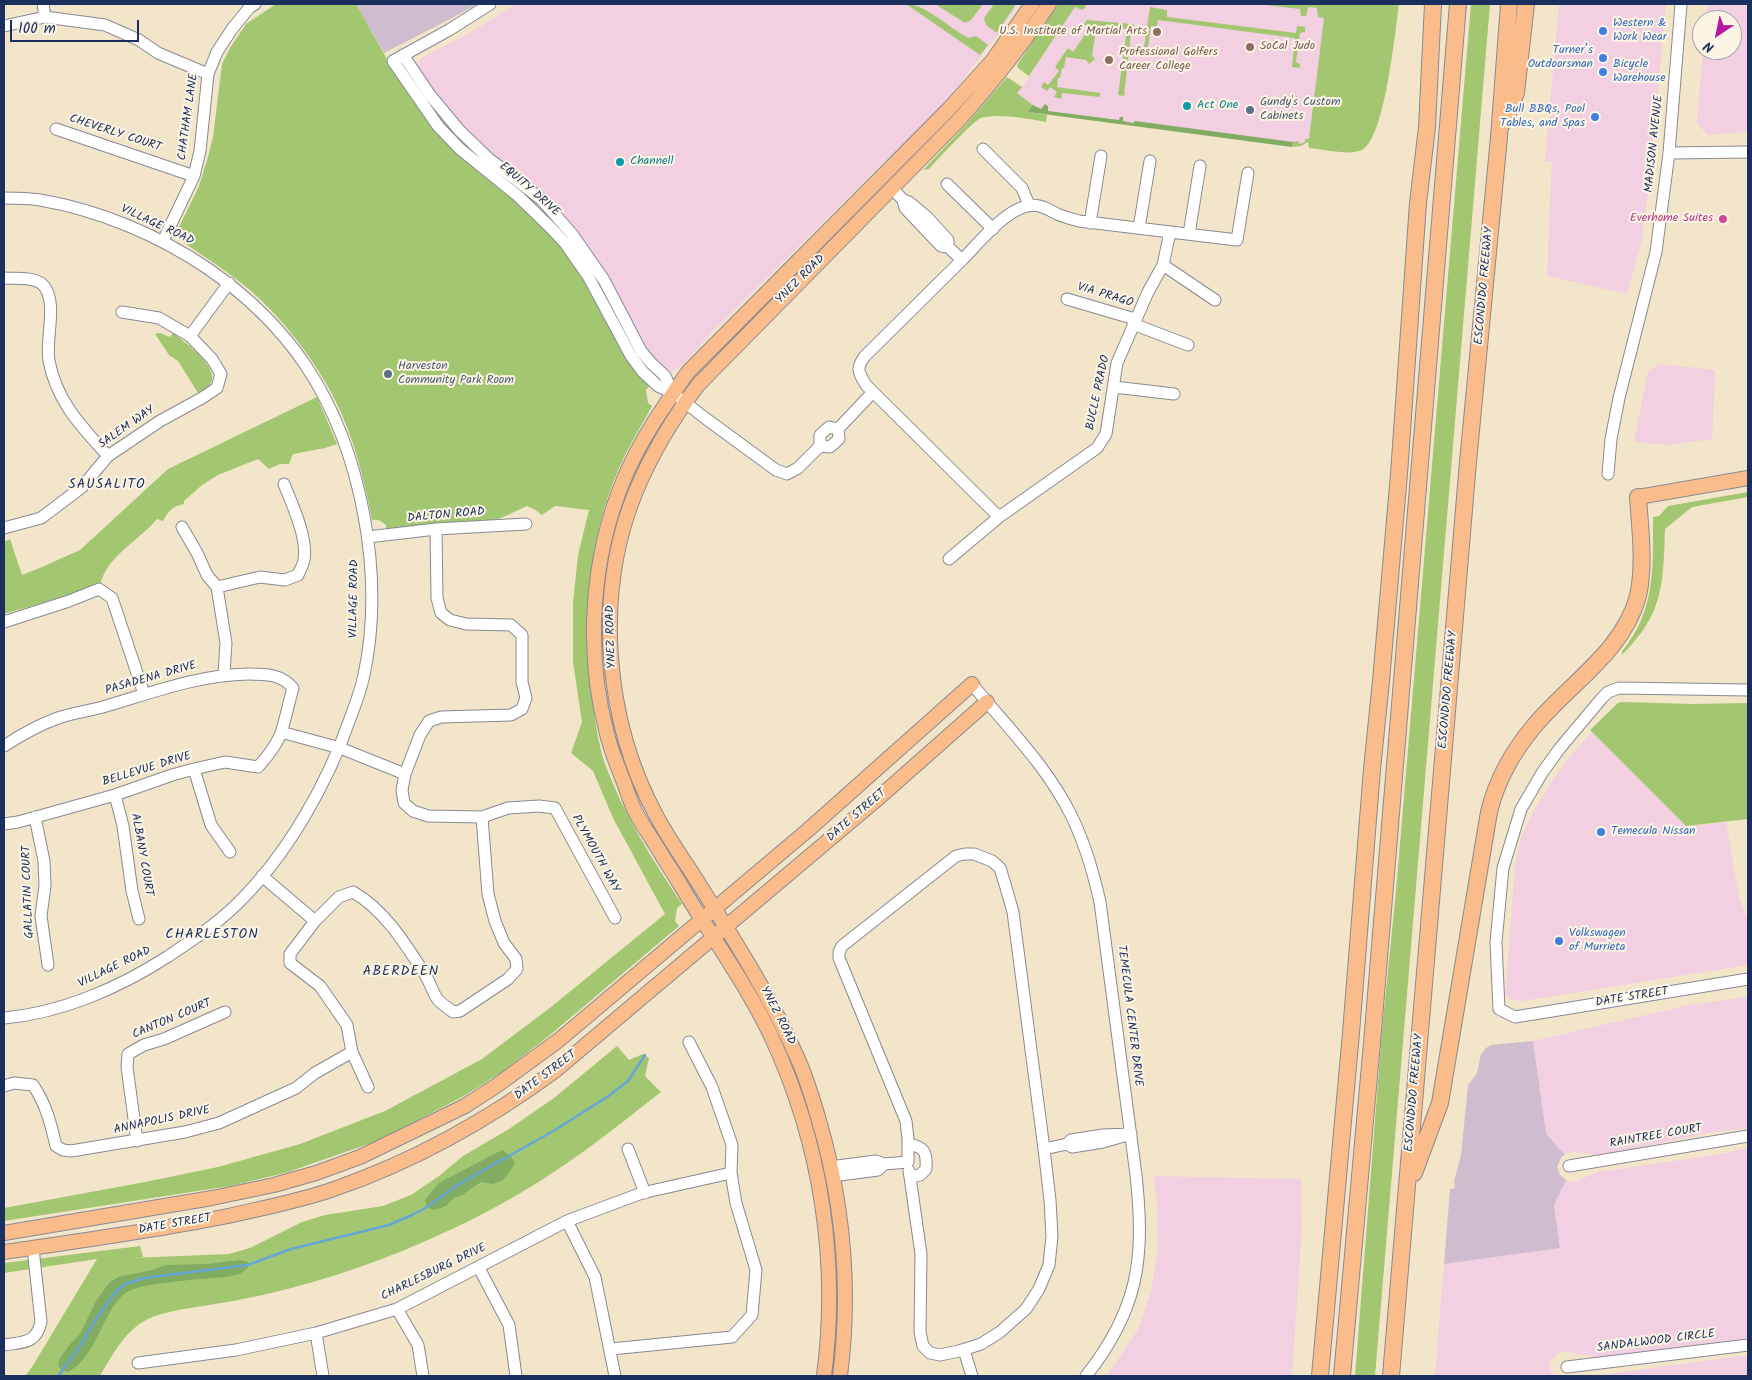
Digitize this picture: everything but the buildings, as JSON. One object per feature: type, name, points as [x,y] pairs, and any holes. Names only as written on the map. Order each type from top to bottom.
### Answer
[{"type":"highway","points":[[1320,1376],[1399,474],[1418,203],[1427,127],[1433,4]]},
{"type":"highway","points":[[1342,1376],[1458,4]]},
{"type":"highway","name":"ESCONDIDO FREEWAY","points":[[1391,1376],[1468,462],[1499,138],[1509,4]]},
{"type":"highway","points":[[1499,138],[1516,93],[1526,4]]},
{"type":"highway","points":[[1407,1192],[1440,1103],[1488,812],[1494,793],[1508,762],[1518,746],[1536,724],[1601,659],[1620,636],[1630,617],[1638,595],[1641,565],[1638,497]]},
{"type":"main road","name":"YNEZ ROAD","points":[[824,1376],[830,1301],[828,1246],[819,1184],[798,1104],[789,1077],[754,1002],[634,810],[607,735],[600,700],[595,620],[598,577],[604,541],[623,479],[655,420],[688,372],[948,110],[993,60],[1032,4]]},
{"type":"main road","name":"YNEZ ROAD","points":[[840,1376],[844,1344],[845,1277],[838,1203],[824,1138],[799,1060],[768,995],[657,817],[634,768],[619,718],[612,661],[610,606],[618,549],[635,493],[652,456],[674,417],[685,402],[721,360],[957,122],[986,90],[1015,53],[1049,4]]},
{"type":"main road","points":[[892,188],[889,179],[914,152],[915,143]]},
{"type":"main road","points":[[1638,497],[1748,478]]},
{"type":"main road","name":"DATE STREET","points":[[4,1233],[212,1198],[274,1185],[316,1173],[360,1157],[465,1106],[559,1040],[808,830],[972,684]]},
{"type":"main road","name":"DATE STREET","points":[[4,1252],[189,1224],[290,1202],[333,1190],[403,1161],[471,1127],[530,1090],[589,1043],[875,801],[987,702]]},
{"type":"main road","points":[[798,1104],[808,1114],[822,1167],[825,1172],[831,1172]]},
{"type":"street","points":[[43,4],[45,17]]},
{"type":"street","name":"CHATHAM LANE","points":[[163,242],[194,176],[200,151],[208,74],[217,52],[232,29],[249,8],[255,4]]},
{"type":"street","name":"EQUITY DRIVE","points":[[490,4],[449,30],[398,58],[438,126],[460,149],[518,196],[560,238],[588,276],[631,356],[643,372],[658,386],[674,392],[685,402]]},
{"type":"street","name":"MADISON AVENUE","points":[[1608,474],[1611,439],[1618,406],[1656,252],[1669,153],[1681,4]]},
{"type":"street","points":[[4,26],[45,17],[105,25],[139,40],[158,53],[208,74]]},
{"type":"street","name":"CHEVERLY COURT","points":[[56,129],[194,176]]},
{"type":"street","points":[[983,149],[1022,188],[1029,205]]},
{"type":"street","points":[[1669,153],[1748,152]]},
{"type":"street","points":[[1090,223],[1100,156]]},
{"type":"street","points":[[1139,228],[1150,161]]},
{"type":"street","points":[[1189,234],[1200,166]]},
{"type":"street","points":[[999,517],[866,385],[859,372],[860,363],[1002,220],[1018,209],[1029,205],[1040,206],[1059,215],[1090,223],[1237,240],[1248,173]]},
{"type":"street","points":[[947,184],[993,229]]},
{"type":"street","points":[[892,188],[903,200],[910,202],[924,222],[938,236],[948,240],[948,247],[962,260]]},
{"type":"street","name":"VILLAGE ROAD","points":[[4,198],[38,199],[80,209],[126,225],[163,242],[186,254],[229,284],[272,322],[306,366],[320,390],[348,454],[368,537],[371,576],[369,644],[364,676],[340,748],[312,804],[262,876],[237,904],[210,928],[152,967],[112,987],[72,1003],[19,1017],[4,1018]]},
{"type":"street","name":"BUCLE PRADO","points":[[949,558],[999,517],[1097,448],[1106,434],[1118,363],[1134,322],[1163,265],[1170,232]]},
{"type":"street","points":[[1163,265],[1215,300]]},
{"type":"street","points":[[4,278],[34,280],[43,284],[48,293],[51,306],[48,351],[53,377],[66,408],[108,456]]},
{"type":"street","points":[[122,312],[158,318],[190,336],[229,284]]},
{"type":"street","name":"VIA PRAGO","points":[[1067,299],[1134,322],[1188,345]]},
{"type":"street","name":"SALEM WAY","points":[[4,528],[41,518],[82,487],[108,456],[152,425],[217,388],[221,374],[212,359],[190,336]]},
{"type":"street","points":[[1114,387],[1174,394]]},
{"type":"street","points":[[685,402],[776,470],[787,474],[798,468],[820,446],[820,436],[829,427],[838,429],[873,392]]},
{"type":"street","points":[[217,586],[260,577],[285,580],[298,575],[304,559],[302,534],[284,484]]},
{"type":"street","name":"DALTON ROAD","points":[[368,537],[436,529],[526,524]]},
{"type":"street","points":[[182,526],[207,575],[217,586],[226,643],[224,674]]},
{"type":"street","points":[[282,732],[340,748],[404,774],[420,735],[429,721],[441,717],[511,715],[522,709],[526,698],[522,682],[522,635],[511,625],[466,624],[450,620],[441,613],[437,598],[436,529]]},
{"type":"street","points":[[4,622],[99,589],[112,598],[144,694]]},
{"type":"street","name":"PASADENA DRIVE","points":[[4,746],[28,731],[59,717],[101,707],[190,680],[224,674],[274,675],[287,680],[294,688],[285,712],[282,732]]},
{"type":"street","name":"TEMECULA CENTER DRIVE","points":[[972,684],[1040,765],[1070,813],[1083,841],[1100,902],[1140,1215],[1138,1268],[1131,1294],[1114,1336],[1086,1376]]},
{"type":"street","name":"DATE STREET","points":[[1748,690],[1619,688],[1608,692],[1575,730],[1542,773],[1522,809],[1503,868],[1496,942],[1499,1009],[1515,1017],[1748,979]]},
{"type":"street","name":"BELLEVUE DRIVE","points":[[4,824],[115,795],[172,775],[225,762],[258,767],[266,758],[282,732]]},
{"type":"street","points":[[194,769],[211,824],[230,852]]},
{"type":"street","name":"PLYMOUTH WAY","points":[[404,774],[402,790],[404,803],[412,811],[428,816],[482,817],[508,808],[539,806],[555,808],[615,918]]},
{"type":"street","name":"ALBANY COURT","points":[[115,795],[123,826],[132,891],[139,919]]},
{"type":"street","name":"GALLATIN COURT","points":[[36,817],[44,861],[41,916],[48,966]]},
{"type":"street","points":[[368,1087],[352,1052],[347,1026],[320,986],[290,963],[290,954],[339,896],[353,892],[367,900],[382,916],[408,948],[428,979],[438,1000],[453,1012],[460,1011],[508,979],[517,969],[516,959],[504,943],[488,894],[482,817]]},
{"type":"street","points":[[965,854],[983,856],[1000,868],[1013,912],[1044,1149],[1052,1236],[1049,1265],[1039,1289],[1026,1309],[1000,1332],[980,1344],[964,1350],[940,1355],[930,1353],[923,1346],[920,1332],[921,1254],[908,1162],[908,1144],[906,1121],[839,958],[839,952],[842,946],[956,856],[965,854]]},
{"type":"street","points":[[262,876],[316,921]]},
{"type":"street","name":"CANTON COURT","points":[[137,1141],[128,1054],[144,1045],[164,1039],[225,1012]]},
{"type":"street","points":[[611,1349],[732,1337],[752,1315],[756,1270],[736,1203],[731,1174],[732,1145],[712,1087],[689,1042]]},
{"type":"street","name":"ANNAPOLIS DRIVE","points":[[4,1086],[14,1083],[33,1085],[43,1099],[56,1146],[71,1152],[185,1132],[219,1123],[296,1088],[315,1073],[352,1052]]},
{"type":"street","points":[[1044,1149],[1068,1144],[1072,1147],[1103,1142],[1131,1134]]},
{"type":"street","name":"RAINTREE COURT","points":[[1569,1166],[1748,1136]]},
{"type":"street","points":[[908,1144],[919,1146],[924,1150],[926,1163],[926,1169],[920,1175],[910,1177]]},
{"type":"street","points":[[628,1150],[645,1193]]},
{"type":"street","points":[[831,1172],[878,1170],[884,1164],[908,1162]]},
{"type":"street","name":"CHARLESBURG DRIVE","points":[[138,1363],[236,1350],[316,1333],[398,1308],[568,1222],[645,1193],[731,1174]]},
{"type":"street","points":[[568,1222],[595,1277],[615,1376]]},
{"type":"street","points":[[4,1345],[30,1341],[39,1332],[41,1322],[33,1248]]},
{"type":"street","points":[[479,1268],[508,1325],[516,1376]]},
{"type":"street","points":[[398,1308],[418,1345],[422,1376]]},
{"type":"street","points":[[316,1333],[323,1376]]},
{"type":"street","name":"SANDALWOOD CIRCLE","points":[[1567,1367],[1748,1345]]},
{"type":"street","points":[[964,1350],[972,1376]]},
{"type":"shaded area","points":[[356,4],[477,4],[384,53]]},
{"type":"shaded area","points":[[515,4],[1019,4],[941,108],[674,371],[662,369],[639,340],[602,269],[491,154],[469,135],[417,70],[420,59],[480,27]]},
{"type":"shaded area","points":[[1077,4],[1286,4],[1326,9],[1309,142],[1301,146],[1287,146],[1005,108],[1025,83]]},
{"type":"shaded area","points":[[1559,4],[1666,4],[1651,168],[1642,239],[1627,294],[1547,276],[1552,162],[1545,161]]},
{"type":"shaded area","points":[[1708,4],[1748,4],[1748,132],[1708,135],[1697,123],[1702,60],[1742,60],[1742,10],[1707,10]]},
{"type":"shaded area","points":[[1660,364],[1715,370],[1712,439],[1669,445],[1634,442],[1648,371]]},
{"type":"shaded area","points":[[1592,732],[1686,826],[1726,822],[1739,897],[1748,921],[1748,965],[1522,1001],[1512,1000],[1505,995],[1515,866],[1521,838],[1534,810],[1553,780],[1566,761]]},
{"type":"shaded area","points":[[1748,997],[1748,1128],[1708,1133],[1602,1155],[1574,1152],[1565,1154],[1546,1133],[1533,1041],[1689,1005]]},
{"type":"shaded area","points":[[1533,1041],[1546,1133],[1565,1154],[1557,1167],[1560,1175],[1566,1180],[1554,1205],[1560,1248],[1444,1264],[1450,1189],[1455,1188],[1454,1181],[1461,1155],[1468,1085],[1477,1073],[1481,1054],[1486,1048],[1491,1045]]},
{"type":"shaded area","points":[[1748,1147],[1748,1338],[1603,1357],[1563,1351],[1556,1354],[1550,1362],[1550,1369],[1555,1376],[1435,1376],[1444,1264],[1560,1248],[1554,1205],[1566,1180],[1574,1182],[1598,1172],[1722,1154]]},
{"type":"shaded area","points":[[1153,1176],[1301,1179],[1302,1227],[1292,1376],[1107,1376],[1139,1328],[1151,1291],[1158,1251],[1157,1199]]},
{"type":"shaded area","points":[[1748,1355],[1748,1376],[1594,1376],[1623,1372]]},
{"type":"green space","points":[[276,4],[356,4],[392,68],[427,119],[517,200],[559,242],[587,283],[623,354],[633,368],[650,385],[646,390],[648,403],[652,406],[626,453],[613,482],[596,542],[591,572],[587,635],[592,697],[600,748],[605,764],[639,836],[682,904],[677,908],[675,921],[679,926],[550,1035],[502,1072],[464,1096],[377,1141],[285,1173],[230,1186],[4,1221],[4,1208],[218,1167],[300,1144],[385,1111],[482,1059],[551,1007],[665,914],[613,818],[593,771],[571,753],[582,722],[573,662],[573,603],[578,555],[589,510],[555,506],[542,515],[527,506],[490,521],[445,522],[386,530],[386,525],[383,522],[372,520],[352,441],[333,396],[317,368],[286,327],[263,302],[226,272],[183,242],[187,237],[184,231],[178,229],[199,186],[208,157],[213,137],[222,64],[246,24]]},
{"type":"green space","points":[[906,4],[922,8],[969,38],[976,36],[988,45],[980,55]]},
{"type":"green space","points":[[935,4],[983,4],[971,20],[965,23]]},
{"type":"green space","points":[[994,4],[1016,4],[997,33],[986,25],[984,18]]},
{"type":"green space","points":[[1058,4],[1086,4],[1082,10],[1075,7],[1029,76],[1018,68],[1017,65]]},
{"type":"green space","points":[[1256,4],[1399,4],[1392,59],[1383,106],[1370,141],[1362,150],[1343,152],[1309,148],[1308,142],[1301,146],[1292,147],[1293,142],[1298,141],[1299,144],[1305,142],[1305,139],[1309,139],[1324,18],[1318,17],[1317,8],[1308,7],[1306,16],[1301,16],[1300,9]]},
{"type":"green space","points":[[1471,4],[1490,4],[1375,1376],[1355,1376],[1382,1031],[1396,891]]},
{"type":"green space","points":[[1150,7],[1167,10],[1167,17],[1296,33],[1297,26],[1305,27],[1305,32],[1300,33],[1296,62],[1300,64],[1300,68],[1292,67],[1295,38],[1158,20],[1157,27],[1151,26],[1148,47],[1144,47]]},
{"type":"green space","points":[[1087,20],[1132,24],[1137,27],[1138,33],[1131,32],[1124,96],[1118,95],[1127,29],[1097,25],[1092,55],[1095,59],[1089,64],[1086,60],[1066,57],[1064,68],[1062,68],[1060,78],[1058,78],[1057,87],[1100,93],[1100,97],[1062,93],[1061,99],[1054,97],[1057,92],[1050,87],[1047,91],[1041,87],[1044,82],[1048,85],[1059,71],[1055,67],[1068,48],[1073,52],[1089,28],[1084,24]]},
{"type":"green space","points":[[1007,77],[1022,87],[1017,93],[1033,105],[1029,112],[1047,115],[1046,122],[1005,116],[981,118],[963,133],[929,169],[923,170],[964,127]]},
{"type":"green space","points":[[1045,104],[1048,106],[1048,111],[1119,120],[1120,117],[1123,117],[1123,121],[1133,123],[1135,121],[1293,142],[1292,147],[1028,112],[1033,105],[1041,109]]},
{"type":"green space","points":[[160,333],[170,337],[173,333],[204,360],[212,374],[212,380],[207,388],[198,393],[178,361],[169,355],[155,334]]},
{"type":"green space","points":[[317,397],[337,444],[293,454],[289,464],[280,464],[269,469],[258,459],[218,475],[202,485],[184,501],[184,504],[171,510],[163,521],[157,519],[116,557],[103,575],[100,586],[4,614],[4,542],[10,539],[22,575],[80,550],[168,469]]},
{"type":"green space","points":[[1748,492],[1748,497],[1692,507],[1665,529],[1662,582],[1659,597],[1646,625],[1636,640],[1622,655],[1622,651],[1633,636],[1647,604],[1652,570],[1653,517],[1659,516],[1668,506]]},
{"type":"green space","points":[[1618,703],[1748,703],[1748,819],[1686,826],[1590,730]]},
{"type":"green space","points":[[617,1046],[629,1060],[643,1054],[649,1058],[645,1076],[661,1092],[582,1153],[498,1206],[452,1229],[383,1259],[335,1275],[263,1295],[175,1311],[148,1319],[132,1330],[126,1337],[114,1352],[100,1376],[25,1376],[97,1259],[4,1273],[4,1263],[140,1246],[143,1257],[130,1258],[229,1254],[250,1248],[302,1222],[325,1215],[383,1206],[411,1195],[439,1176],[463,1156],[509,1129],[554,1098]]},
{"type":"green space","points":[[502,1150],[511,1156],[515,1164],[503,1180],[493,1184],[481,1182],[454,1198],[446,1206],[434,1210],[427,1207],[425,1200],[439,1183]]},
{"type":"green space","points":[[240,1260],[248,1262],[248,1268],[240,1274],[160,1283],[127,1292],[112,1309],[87,1355],[68,1372],[58,1366],[60,1358],[80,1334],[96,1301],[109,1283],[118,1277],[152,1270],[165,1265],[206,1264]]},
{"type":"waterway","points":[[58,1376],[113,1295],[125,1284],[144,1278],[248,1265],[291,1249],[389,1225],[414,1214],[459,1184],[555,1130],[610,1095],[628,1081],[645,1055]]},
{"type":"place","name":"Western & Work Wear","points":[[1603,31]]},
{"type":"place","name":"U.S. Institute of Martial Arts","points":[[1157,32]]},
{"type":"place","name":"SoCal Judo","points":[[1250,47]]},
{"type":"place","name":"Turner’s Outdoorsman","points":[[1603,58]]},
{"type":"place","name":"Professional Golfers Career College","points":[[1109,60]]},
{"type":"place","name":"Bicycle Warehouse","points":[[1603,72]]},
{"type":"place","name":"Act One","points":[[1187,106]]},
{"type":"place","name":"Gundy's Custom Cabinets","points":[[1250,110]]},
{"type":"place","name":"Bull BBQs, Pool Tables, and Spas","points":[[1595,117]]},
{"type":"place","name":"Channell","points":[[620,162]]},
{"type":"place","name":"Everhome Suites","points":[[1723,219]]},
{"type":"place","name":"Harveston Community Park Room","points":[[388,374]]},
{"type":"place","name":"Temecula Nissan","points":[[1601,832]]},
{"type":"place","name":"Volkswagen of Murrieta","points":[[1559,941]]},
{"type":"district","name":"SAUSALITO","points":[[107,486]]},
{"type":"district","name":"CHARLESTON","points":[[212,936]]},
{"type":"district","name":"ABERDEEN","points":[[401,973]]}]
